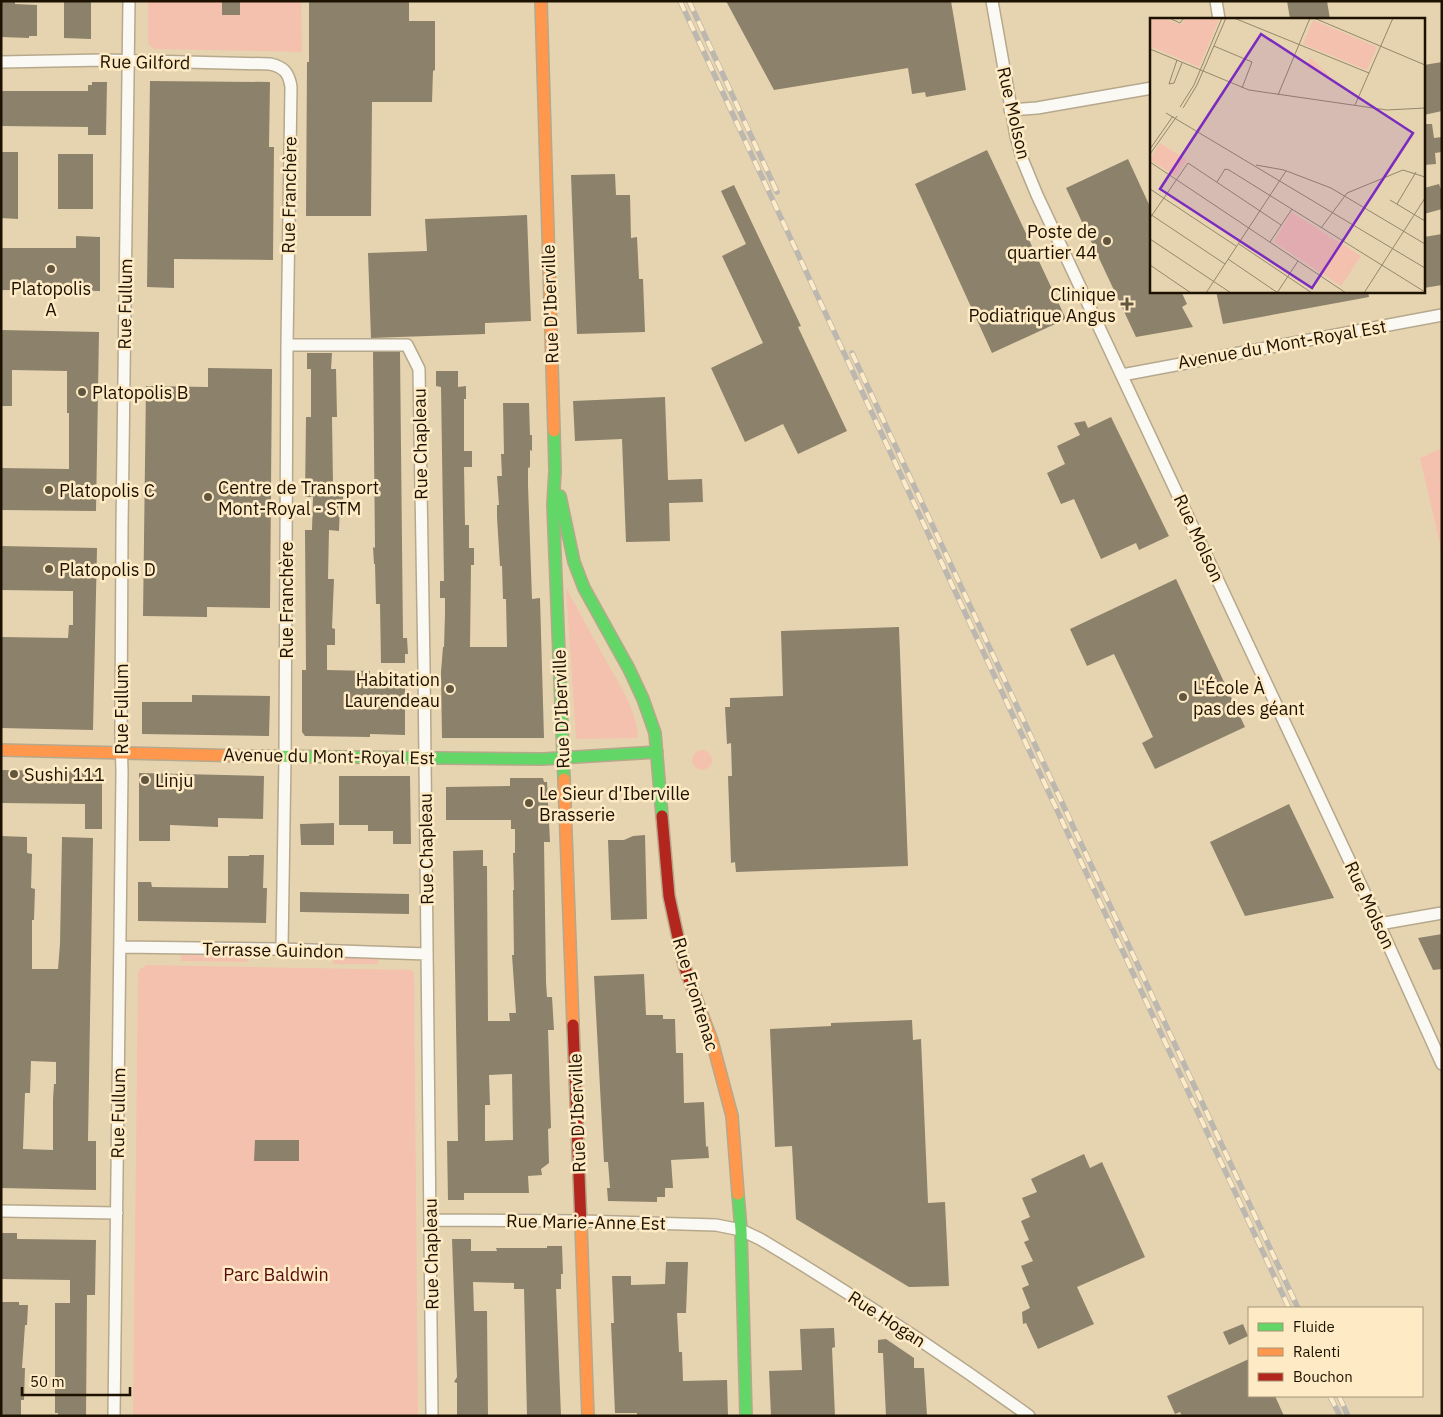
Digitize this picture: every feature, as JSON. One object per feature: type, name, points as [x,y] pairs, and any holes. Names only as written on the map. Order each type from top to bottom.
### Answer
[{"type":"main road","name":"Rue D'Iberville","points":[[541,1],[555,471],[553,505],[588,1416]]},
{"type":"main road","name":"Rue Frontenac","points":[[555,471],[574,562],[584,588],[629,669],[655,732],[669,896],[684,965],[712,1041],[732,1116],[741,1230],[746,1416]]},
{"type":"main road","name":"Avenue du Mont-Royal Est","points":[[1,750],[563,759],[657,752]]},
{"type":"street","name":"Rue Fullum","points":[[114,1416],[129,1]]},
{"type":"street","name":"Rue Molson","points":[[992,1],[1010,110],[1023,161],[1037,195],[1379,924],[1442,1064]]},
{"type":"street","points":[[1216,1],[1219,18]]},
{"type":"street","name":"Rue Gilford","points":[[1,62],[128,61],[270,64],[279,66],[286,71]]},
{"type":"street","name":"Rue Franchère","points":[[282,949],[291,86],[290,78],[286,71]]},
{"type":"street","points":[[1010,110],[1037,108],[1150,88]]},
{"type":"street","name":"Avenue du Mont-Royal Est","points":[[1122,375],[1140,370],[1442,315]]},
{"type":"street","name":"Rue Chapleau","points":[[287,345],[407,345],[419,369],[432,1416]]},
{"type":"street","points":[[1379,924],[1442,913]]},
{"type":"street","name":"Terrasse Guindon","points":[[120,947],[282,949],[427,954]]},
{"type":"street","points":[[1,1211],[117,1213]]},
{"type":"street","name":"Rue Marie-Anne Est","points":[[431,1220],[581,1221],[716,1225],[741,1230]]},
{"type":"street","name":"Rue Hogan","points":[[741,1230],[760,1239],[875,1310],[964,1369],[1029,1416]]},
{"type":"green space","points":[[148,1],[301,1],[302,52],[154,49],[149,45],[148,41]]},
{"type":"green space","points":[[1442,448],[1442,553],[1420,458]]},
{"type":"green space","points":[[566,588],[628,702],[636,725],[637,738],[576,738]]},
{"type":"green space","points":[[702,750],[709,753],[712,760],[709,767],[702,770],[695,767],[692,760],[695,753]]},
{"type":"green space","points":[[181,955],[248,956],[248,962],[181,961]]},
{"type":"green space","points":[[333,958],[378,958],[378,964],[333,964]]},
{"type":"green space","name":"Parc Baldwin","points":[[147,965],[411,970],[414,973],[418,1416],[133,1416],[138,973],[140,969]]},
{"type":"building","points":[[1,1],[15,1],[15,4],[37,5],[37,36],[29,36],[29,38],[1,37]]},
{"type":"building","points":[[64,1],[91,1],[91,39],[64,38]]},
{"type":"building","points":[[222,1],[240,1],[240,15],[222,15]]},
{"type":"building","points":[[309,1],[409,1],[409,21],[435,21],[435,70],[433,71],[432,102],[372,102],[371,216],[306,216]]},
{"type":"building","points":[[726,1],[951,1],[966,90],[926,97],[925,92],[912,94],[908,68],[774,90]]},
{"type":"building","points":[[1287,1],[1327,1],[1330,18],[1290,18]]},
{"type":"building","points":[[1442,62],[1442,111],[1426,115],[1426,65]]},
{"type":"building","points":[[150,81],[270,82],[269,147],[274,147],[273,260],[174,259],[174,288],[147,287]]},
{"type":"building","points":[[92,82],[107,82],[106,135],[88,135],[88,127],[1,126],[1,91],[88,91],[88,85],[92,85]]},
{"type":"building","points":[[1426,124],[1432,124],[1434,138],[1442,137],[1442,152],[1435,153],[1436,164],[1426,165]]},
{"type":"building","points":[[987,150],[1066,319],[992,353],[915,184]]},
{"type":"building","points":[[1,152],[18,152],[18,219],[1,218]]},
{"type":"building","points":[[58,154],[93,154],[93,209],[58,209]]},
{"type":"building","points":[[1128,159],[1150,207],[1150,292],[1181,292],[1187,304],[1182,307],[1193,327],[1136,337],[1066,188]]},
{"type":"building","points":[[615,174],[616,195],[630,195],[631,238],[637,237],[639,279],[643,279],[645,332],[577,334],[571,175]]},
{"type":"building","points":[[1439,184],[1442,192],[1442,209],[1426,213],[1426,187]]},
{"type":"building","points":[[734,185],[801,326],[798,327],[847,431],[798,454],[783,424],[745,442],[711,368],[763,343],[722,256],[746,244],[721,191]]},
{"type":"building","points":[[527,215],[531,321],[485,323],[485,334],[371,338],[368,253],[427,251],[425,219]]},
{"type":"building","points":[[1442,234],[1442,285],[1426,288],[1426,237]]},
{"type":"building","name":"Platopolis A","points":[[76,236],[100,237],[100,291],[1,290],[1,248],[76,248]]},
{"type":"building","points":[[1216,292],[1368,292],[1369,297],[1223,324]]},
{"type":"building","points":[[1,330],[99,332],[96,511],[1,510],[1,468],[69,469],[69,413],[67,413],[67,371],[12,370],[12,406],[1,406]]},
{"type":"building","points":[[373,352],[400,352],[403,638],[407,638],[408,654],[405,654],[405,663],[381,663],[380,604],[376,604],[373,547],[375,548]]},
{"type":"building","points":[[307,353],[332,353],[331,369],[336,369],[337,417],[332,417],[333,485],[334,488],[343,488],[343,505],[340,505],[339,531],[329,530],[328,579],[334,579],[332,628],[335,629],[335,645],[327,645],[327,670],[370,671],[370,684],[405,684],[405,735],[370,734],[370,737],[305,736],[302,732],[302,670],[306,670],[305,530],[312,530],[313,497],[305,497],[306,417],[311,417],[311,369],[307,369]]},
{"type":"building","name":"Centre de Transport Mont-Royal - STM","points":[[208,368],[272,369],[270,608],[207,607],[207,617],[143,616],[146,386],[208,387]]},
{"type":"building","points":[[436,371],[458,371],[458,387],[466,386],[466,399],[464,399],[464,451],[472,451],[472,467],[464,467],[465,525],[469,525],[469,548],[474,548],[474,565],[471,565],[470,647],[507,647],[506,599],[503,599],[497,517],[497,505],[499,505],[497,476],[502,476],[501,454],[504,454],[503,403],[529,403],[530,435],[532,435],[528,485],[532,599],[540,598],[544,738],[442,738],[441,672],[444,647],[445,598],[440,598],[440,581],[444,581],[441,387],[436,386]]},
{"type":"building","points":[[665,397],[668,480],[702,479],[703,502],[669,503],[670,541],[626,542],[622,439],[575,441],[573,401]]},
{"type":"building","points":[[1111,417],[1169,536],[1139,550],[1136,543],[1101,559],[1074,499],[1061,504],[1047,473],[1065,464],[1057,446],[1080,435],[1074,423],[1085,421],[1088,428]]},
{"type":"building","points":[[1,546],[97,548],[93,730],[1,728],[1,637],[68,638],[69,625],[73,625],[73,591],[1,590]]},
{"type":"building","name":"L'École À pas des géant","points":[[1176,579],[1245,727],[1155,769],[1142,743],[1153,737],[1114,654],[1087,666],[1070,629]]},
{"type":"building","points":[[899,627],[908,866],[736,872],[735,862],[731,863],[728,776],[732,776],[731,743],[727,744],[725,707],[730,707],[730,698],[783,696],[781,631]]},
{"type":"building","points":[[192,695],[270,696],[269,736],[142,734],[142,702],[192,702]]},
{"type":"building","points":[[1,770],[102,772],[102,829],[85,829],[85,804],[1,803]]},
{"type":"building","points":[[139,773],[264,776],[263,819],[218,818],[218,827],[170,825],[170,841],[139,841]]},
{"type":"building","points":[[339,776],[410,776],[411,844],[393,844],[393,831],[368,831],[368,825],[339,825]]},
{"type":"building","points":[[510,778],[543,778],[544,782],[547,782],[550,842],[544,842],[546,982],[547,997],[552,997],[554,1030],[548,1030],[551,1128],[548,1129],[549,1163],[541,1169],[542,1175],[528,1176],[529,1193],[464,1193],[464,1200],[448,1200],[447,1141],[458,1141],[453,851],[483,850],[483,866],[487,866],[488,1021],[510,1021],[509,1013],[516,1013],[512,955],[514,955],[513,853],[515,853],[515,829],[511,829],[511,820],[446,820],[446,787],[510,786]],"holes":[[[512,1074],[513,1140],[485,1141],[485,1105],[490,1105],[489,1075]]]},
{"type":"building","points":[[1289,804],[1334,898],[1245,916],[1210,842]]},
{"type":"building","points":[[334,823],[334,845],[301,845],[300,824]]},
{"type":"building","points":[[645,835],[647,919],[611,920],[608,840],[624,840],[633,836]]},
{"type":"building","points":[[1,836],[27,837],[27,853],[32,854],[31,888],[35,889],[34,920],[32,920],[32,969],[58,969],[62,837],[93,838],[88,1141],[96,1141],[96,1190],[1,1188]],"holes":[[[31,1061],[56,1062],[56,1084],[54,1084],[53,1099],[53,1150],[23,1149],[25,1093],[30,1093]]]},
{"type":"building","points":[[264,855],[263,888],[267,888],[266,923],[138,921],[138,882],[151,882],[152,887],[228,888],[228,856]]},
{"type":"building","points":[[300,892],[409,894],[409,914],[300,912]]},
{"type":"building","points":[[1442,934],[1442,969],[1433,970],[1418,938]]},
{"type":"building","points":[[644,974],[646,1015],[663,1015],[663,1019],[675,1019],[676,1053],[683,1053],[684,1103],[704,1102],[706,1147],[708,1146],[709,1158],[671,1160],[673,1188],[665,1188],[665,1197],[657,1197],[657,1202],[608,1201],[607,1188],[610,1188],[608,1162],[604,1162],[594,976]]},
{"type":"building","points":[[912,1020],[913,1040],[921,1039],[928,1203],[945,1202],[949,1286],[909,1287],[796,1219],[792,1146],[775,1147],[770,1029],[831,1026],[831,1023]]},
{"type":"building","points":[[255,1140],[299,1140],[299,1161],[254,1161]]},
{"type":"building","points":[[1084,1154],[1090,1168],[1102,1162],[1145,1257],[1077,1287],[1094,1324],[1038,1349],[1026,1323],[1023,1324],[1022,1312],[1030,1308],[1022,1288],[1029,1285],[1021,1266],[1033,1261],[1024,1242],[1029,1240],[1021,1221],[1030,1217],[1022,1198],[1037,1192],[1031,1179]]},
{"type":"building","points":[[1,1233],[17,1233],[17,1239],[96,1240],[95,1295],[87,1295],[86,1416],[58,1416],[58,1413],[55,1413],[55,1303],[70,1303],[70,1280],[1,1279]]},
{"type":"building","points":[[452,1239],[471,1239],[471,1251],[497,1251],[496,1248],[547,1248],[547,1246],[562,1246],[563,1274],[561,1274],[561,1289],[556,1289],[561,1416],[527,1416],[524,1289],[514,1289],[514,1283],[473,1282],[474,1311],[487,1311],[488,1416],[457,1416],[457,1383],[454,1382],[457,1377]]},
{"type":"building","points":[[666,1262],[688,1262],[686,1313],[677,1313],[679,1352],[682,1352],[683,1381],[727,1380],[728,1416],[637,1416],[637,1413],[615,1413],[611,1323],[614,1323],[612,1276],[631,1276],[631,1285],[665,1284]]},
{"type":"building","points":[[1,1302],[19,1302],[19,1305],[28,1305],[22,1368],[25,1368],[24,1400],[21,1400],[21,1416],[1,1416]]},
{"type":"building","points":[[1243,1324],[1248,1336],[1229,1345],[1223,1332]]},
{"type":"building","points":[[834,1328],[835,1347],[832,1348],[835,1416],[771,1416],[769,1371],[802,1370],[800,1329]]},
{"type":"building","points":[[886,1339],[914,1358],[914,1368],[924,1368],[927,1416],[886,1416],[883,1353],[878,1353],[878,1340]]},
{"type":"building","points":[[1248,1359],[1248,1397],[1275,1397],[1284,1416],[1182,1416],[1180,1412],[1175,1414],[1167,1396]]},
{"type":"railway","points":[[680,1],[1289,1307]]},
{"type":"railway","points":[[689,1],[777,192]]},
{"type":"railway","points":[[852,353],[1298,1307]]},
{"type":"railway","points":[[1330,1397],[1340,1416]]},
{"type":"railway","points":[[1339,1397],[1348,1416]]},
{"type":"traffic: fast","points":[[554,431],[555,471],[553,505],[564,779]]},
{"type":"traffic: fast","points":[[560,496],[574,562],[584,588],[629,669],[643,699],[655,733],[662,816]]},
{"type":"traffic: fast","points":[[247,756],[543,759],[657,752]]},
{"type":"traffic: fast","points":[[738,1194],[741,1230],[746,1416]]},
{"type":"traffic: slow","points":[[541,1],[554,431]]},
{"type":"traffic: slow","points":[[1,750],[247,756]]},
{"type":"traffic: slow","points":[[564,779],[573,1025]]},
{"type":"traffic: slow","points":[[700,1009],[712,1041],[732,1116],[738,1194]]},
{"type":"traffic: slow","points":[[581,1225],[588,1416]]},
{"type":"traffic: jam","points":[[662,816],[669,896],[684,965],[700,1009]]},
{"type":"traffic: jam","points":[[573,1025],[581,1225]]},
{"type":"place","name":"Poste de quartier 44","points":[[1107,241]]},
{"type":"place","name":"Platopolis A","points":[[51,269]]},
{"type":"place","name":"Clinique Podiatrique Angus","points":[[1127,304]]},
{"type":"place","name":"Platopolis B","points":[[82,392]]},
{"type":"place","name":"Platopolis C","points":[[49,490]]},
{"type":"place","name":"Centre de Transport Mont-Royal - STM","points":[[208,497]]},
{"type":"place","name":"Platopolis D","points":[[49,569]]},
{"type":"place","name":"Habitation Laurendeau","points":[[450,689]]},
{"type":"place","name":"L'École À pas des géant","points":[[1183,697]]},
{"type":"place","name":"Sushi 111","points":[[14,774]]},
{"type":"place","name":"Linju","points":[[145,780]]},
{"type":"place","name":"Le Sieur d'Iberville Brasserie","points":[[529,803]]}]
